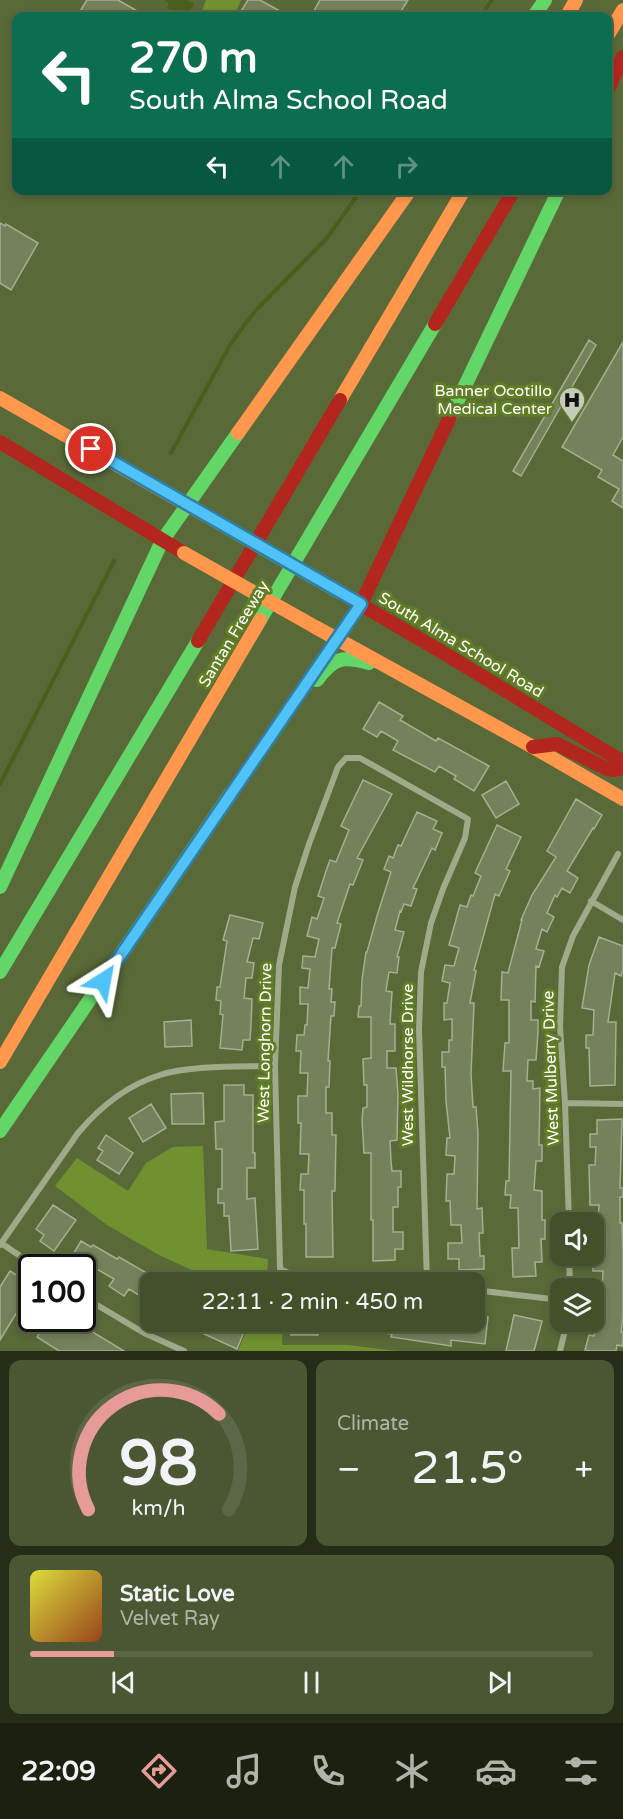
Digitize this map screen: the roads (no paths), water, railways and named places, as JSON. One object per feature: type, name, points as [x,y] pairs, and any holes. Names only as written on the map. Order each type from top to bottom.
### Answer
[{"type":"main road","points":[[612,28],[623,10]]},
{"type":"main road","points":[[612,80],[623,57]]},
{"type":"main road","points":[[0,887],[162,541],[406,195]]},
{"type":"main road","name":"Santan Freeway","points":[[0,972],[112,787],[461,195]]},
{"type":"main road","name":"Santan Freeway","points":[[0,1062],[511,195]]},
{"type":"main road","points":[[0,1131],[361,604],[557,195]]},
{"type":"main road","name":"South Alma School Road","points":[[0,398],[361,604],[623,762]]},
{"type":"main road","points":[[0,442],[85,491],[162,541],[534,747],[623,799]]},
{"type":"main road","points":[[206,831],[229,808],[328,664],[347,658],[392,670]]},
{"type":"main road","points":[[534,747],[557,744],[607,769],[623,768]]},
{"type":"street","name":"West Wildhorse Drive","points":[[346,758],[360,758],[468,819],[465,838],[431,923],[421,972],[419,1029],[427,1272]]},
{"type":"street","name":"West Longhorn Drive","points":[[286,1272],[280,1269],[275,1066],[279,965],[295,887],[338,767],[346,758]]},
{"type":"street","name":"West Mulberry Drive","points":[[568,1212],[565,1103],[560,1027],[562,967],[573,936],[618,854]]},
{"type":"street","points":[[591,902],[623,921]]},
{"type":"street","points":[[18,1255],[1,1244],[78,1133],[106,1104],[124,1091],[160,1075],[194,1070],[275,1066]]},
{"type":"street","points":[[565,1103],[623,1104]]},
{"type":"street","points":[[485,1291],[550,1299]]},
{"type":"street","points":[[96,1304],[144,1333],[183,1351]]},
{"type":"street","points":[[560,1351],[565,1332]]},
{"type":"waterway","points":[[484,12],[492,0]]},
{"type":"waterway","points":[[171,453],[230,345],[244,325],[327,238],[357,195]]},
{"type":"waterway","points":[[0,784],[114,561]]},
{"type":"place","name":"Banner Ocotillo Medical Center","points":[[572,423]]}]
